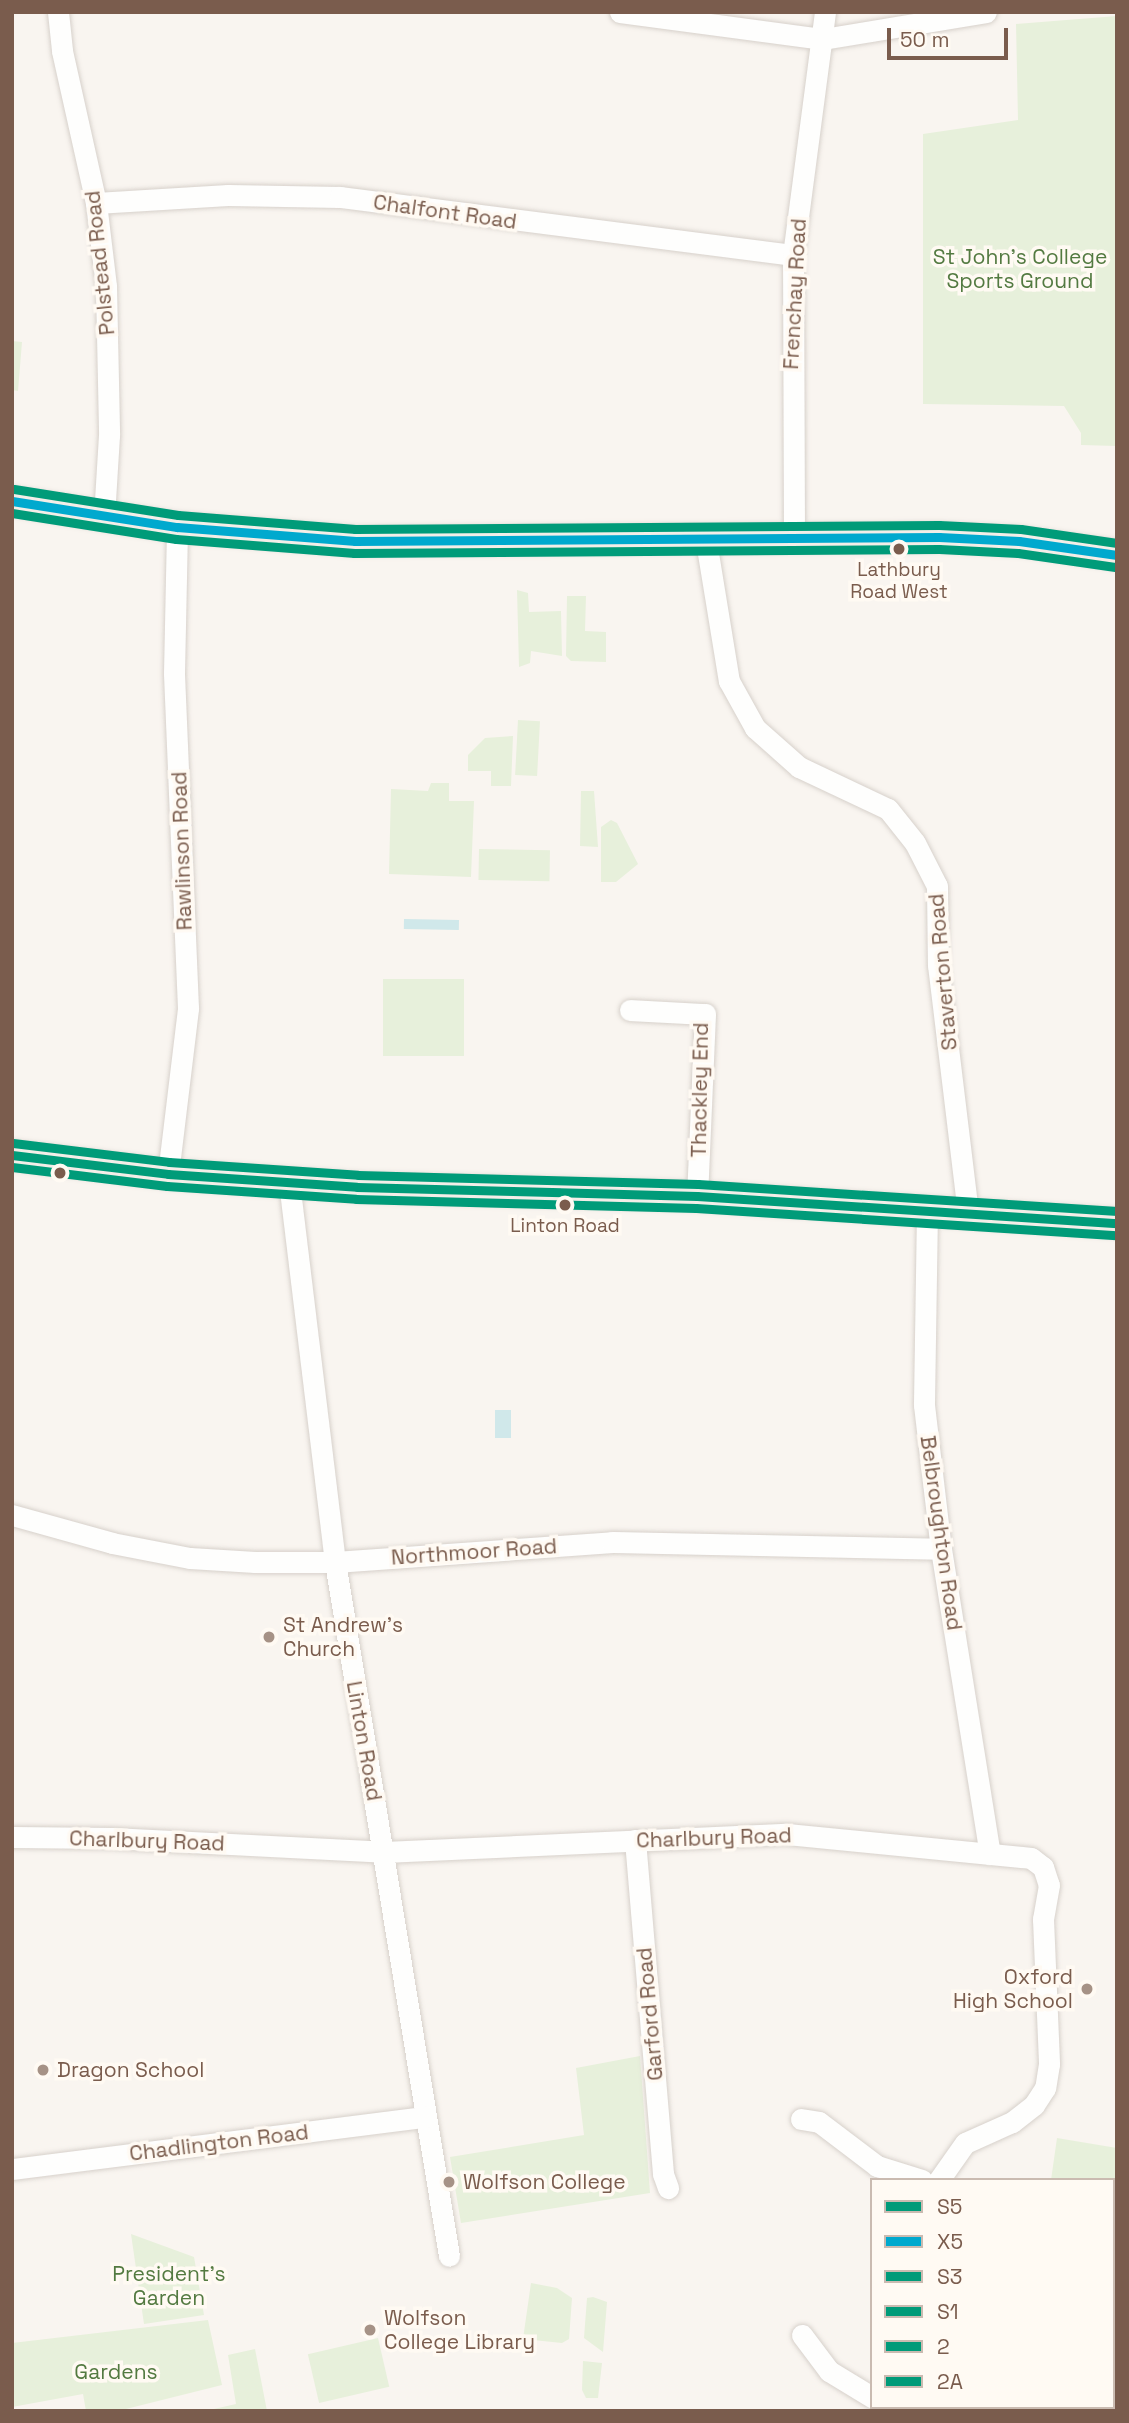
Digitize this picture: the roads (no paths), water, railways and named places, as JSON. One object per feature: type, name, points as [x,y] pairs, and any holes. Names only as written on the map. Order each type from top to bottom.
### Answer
[{"type":"main road","points":[[12,501],[177,527],[355,541],[794,535],[1019,541],[1117,555]]},
{"type":"main road","points":[[12,1155],[168,1174],[289,1182],[697,1196],[1117,1223]]},
{"type":"street","name":"Polstead Road","points":[[58,12],[62,51],[96,203],[109,352],[104,516]]},
{"type":"street","points":[[620,12],[822,39],[986,12]]},
{"type":"street","name":"Frenchay Road","points":[[794,535],[793,255],[825,12]]},
{"type":"street","name":"Chalfont Road","points":[[96,203],[228,195],[340,197],[793,255]]},
{"type":"street","name":"Rawlinson Road","points":[[168,1174],[188,1007],[174,673],[177,527]]},
{"type":"street","name":"Staverton Road","points":[[705,535],[729,681],[755,729],[799,767],[888,809],[915,843],[937,886],[938,965],[968,1214]]},
{"type":"street","name":"Thackley End","points":[[630,1010],[705,1014],[697,1196]]},
{"type":"street","name":"Linton Road","points":[[289,1182],[335,1562],[449,2256]]},
{"type":"street","name":"Belbroughton Road","points":[[927,1211],[924,1405],[941,1549],[990,1853]]},
{"type":"street","name":"Northmoor Road","points":[[12,1515],[112,1543],[190,1558],[335,1562],[612,1542],[941,1549]]},
{"type":"street","name":"Charlbury Road","points":[[12,1837],[112,1838],[384,1852],[787,1834],[1031,1858],[1043,1867],[1049,1885],[1043,1919],[1049,2064],[1045,2088],[1034,2105],[1012,2122],[965,2143],[940,2178]]},
{"type":"street","name":"Garford Road","points":[[635,1840],[663,2174],[668,2188]]},
{"type":"street","name":"Chadlington Road","points":[[12,2169],[426,2117]]},
{"type":"street","points":[[801,2119],[819,2122],[877,2166],[916,2178]]},
{"type":"street","points":[[802,2335],[829,2371],[870,2396]]},
{"type":"water","points":[[404,919],[459,920],[459,930],[404,929]]},
{"type":"water","points":[[495,1410],[511,1410],[511,1438],[495,1438]]},
{"type":"place","name":"Lathbury Road West","points":[[899,549]]},
{"type":"place","name":"Linton Road","points":[[565,1205]]},
{"type":"place","name":"St Andrew's Church","points":[[269,1637]]},
{"type":"place","name":"Oxford High School","points":[[1087,1989]]},
{"type":"place","name":"Dragon School","points":[[43,2070]]},
{"type":"place","name":"Wolfson College","points":[[449,2182]]},
{"type":"place","name":"Wolfson College Library","points":[[370,2330]]},
{"type":"park label","name":"St John's College Sports Ground","points":[[1020,269]]},
{"type":"park label","name":"President's Garden","points":[[169,2286]]},
{"type":"park label","name":"Gardens","points":[[116,2372]]}]
